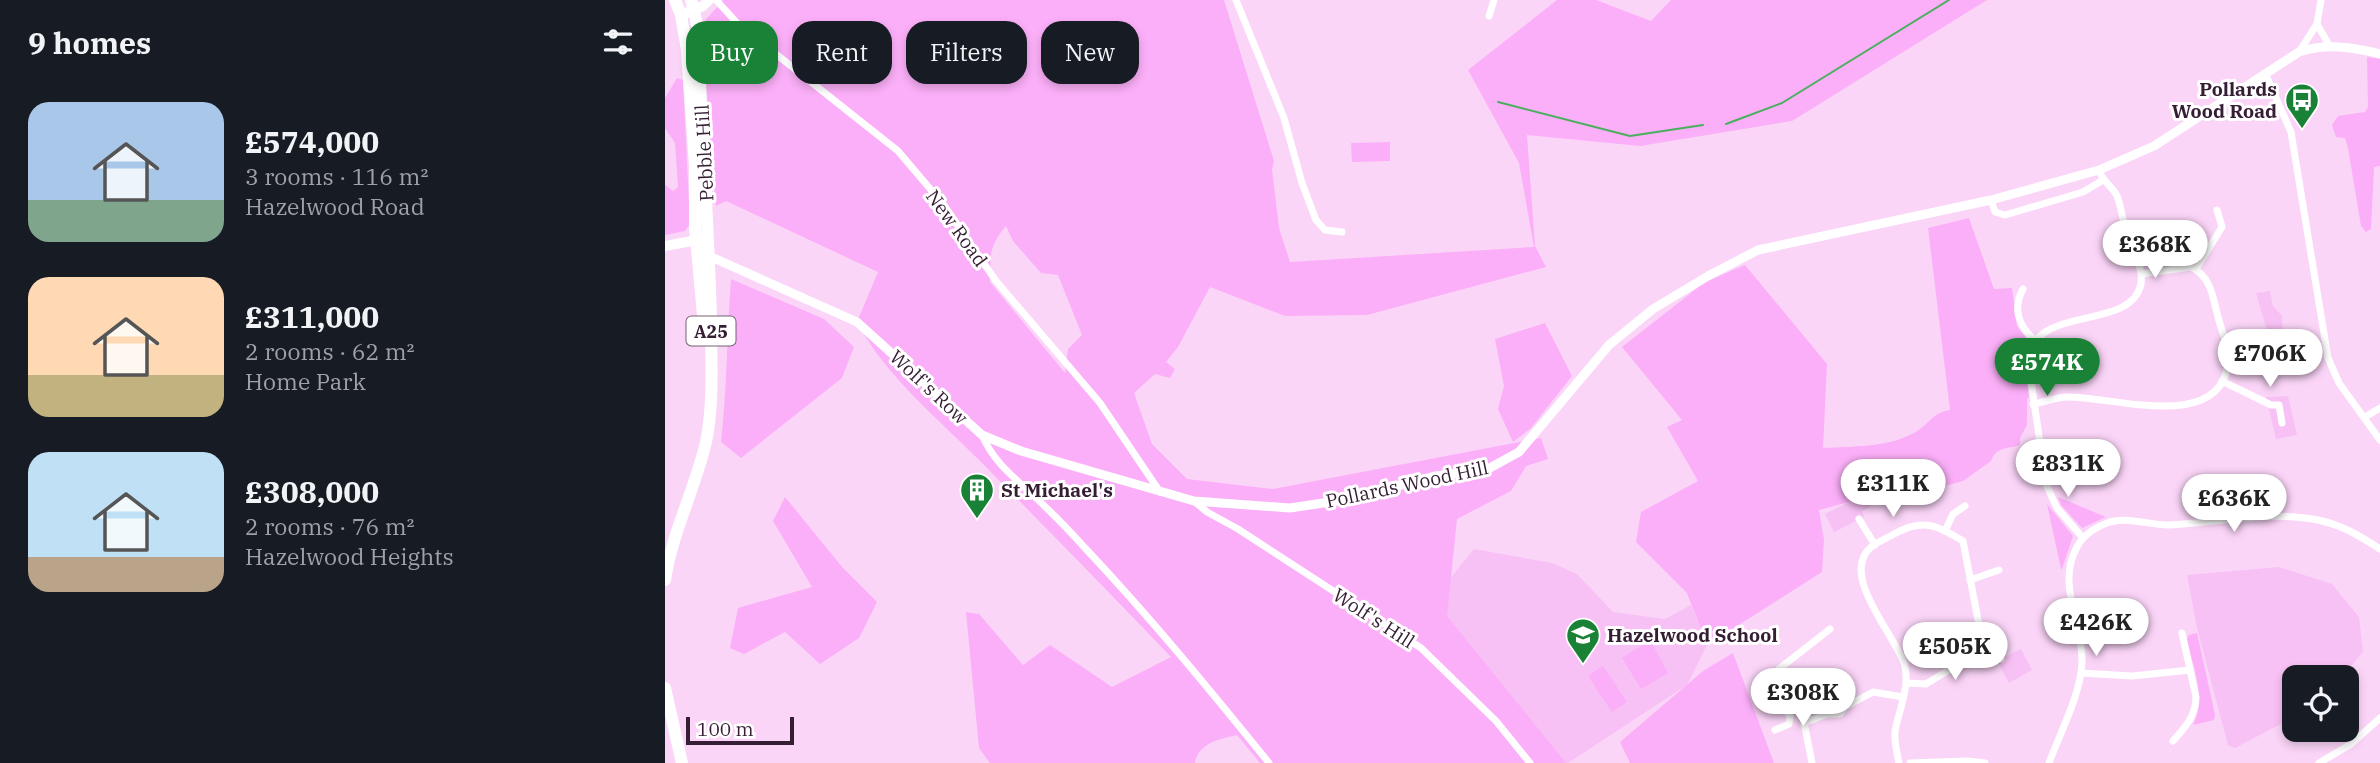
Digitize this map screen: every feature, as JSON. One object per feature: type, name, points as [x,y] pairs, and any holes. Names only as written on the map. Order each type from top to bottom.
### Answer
[{"type":"main road","points":[[678,5],[703,6],[709,0]]},
{"type":"main road","name":"Pebble Hill","points":[[692,4],[697,27],[703,249]]},
{"type":"main road","name":"Pebble Hill","points":[[678,5],[689,80],[703,249]]},
{"type":"main road","points":[[665,248],[703,249]]},
{"type":"main road","name":"A25","points":[[665,580],[676,534],[689,502],[706,440],[710,406],[712,377],[703,249]]},
{"type":"main road","points":[[665,688],[682,763]]},
{"type":"street","name":"New Road","points":[[716,0],[738,24],[898,151],[943,204],[996,281],[1100,403],[1160,492]]},
{"type":"street","points":[[1236,0],[1284,118],[1301,183],[1316,220],[1325,230],[1342,232]]},
{"type":"street","points":[[1489,16],[1494,0]]},
{"type":"street","points":[[2299,52],[2317,24],[2321,0]]},
{"type":"street","points":[[2317,24],[2330,47]]},
{"type":"street","points":[[2103,180],[2083,191],[2005,215],[1995,212],[1991,200],[2099,170],[2154,146],[2299,52],[2330,47],[2380,54]]},
{"type":"street","points":[[2265,73],[2291,132],[2328,358],[2339,383],[2380,440]]},
{"type":"street","points":[[2083,538],[2057,508],[2046,484],[2028,360],[2035,340],[2045,331],[2128,303],[2140,287],[2141,274],[2117,196],[2103,180],[2099,170]]},
{"type":"street","name":"Pollards Wood Hill","points":[[1160,492],[1194,501],[1290,508],[1350,499],[1435,476],[1486,470],[1519,452],[1609,345],[1653,309],[1708,275],[1758,250],[1991,200]]},
{"type":"street","points":[[2196,270],[2222,227],[2217,210]]},
{"type":"street","name":"Wolf's Row","points":[[703,249],[857,322],[982,435],[1021,451],[1160,492]]},
{"type":"street","points":[[2033,404],[2067,397],[2151,407],[2172,406],[2204,399],[2218,388],[2228,366],[2228,351],[2209,284],[2196,270],[2186,267],[2141,274]]},
{"type":"street","points":[[2022,289],[2017,303],[2020,324],[2035,340]]},
{"type":"street","points":[[2223,381],[2271,405],[2279,405],[2282,423]]},
{"type":"street","points":[[2365,417],[2380,408]]},
{"type":"street","points":[[982,435],[989,451],[1002,467],[1035,497],[1106,571],[1209,688],[1269,763]]},
{"type":"street","name":"Wolf's Hill","points":[[1194,501],[1207,512],[1238,528],[1421,648],[1496,721],[1530,763]]},
{"type":"street","points":[[1945,531],[1952,514],[1965,506]]},
{"type":"street","points":[[2049,763],[2081,673],[2081,646],[2069,578],[2072,557],[2083,538],[2104,524],[2122,520],[2165,525],[2285,517],[2338,525],[2360,535],[2380,549]]},
{"type":"street","points":[[1860,519],[1875,545]]},
{"type":"street","points":[[1899,763],[1895,734],[1906,683],[1904,663],[1860,576],[1861,562],[1870,548],[1910,525],[1928,524],[1963,541],[1982,641],[1975,654],[1926,684],[1906,683]]},
{"type":"street","points":[[1971,580],[1999,570]]},
{"type":"street","points":[[1812,763],[1802,712],[1779,669],[1831,629]]},
{"type":"street","points":[[2173,741],[2187,725],[2196,707],[2182,633]]},
{"type":"street","points":[[1977,649],[2001,659]]},
{"type":"street","points":[[2081,673],[2131,676],[2190,670]]},
{"type":"street","points":[[1804,723],[1827,714],[1840,714],[1845,707],[1873,692],[1903,696]]},
{"type":"street","points":[[1775,730],[1789,724],[1788,713],[1802,712]]},
{"type":"street","points":[[2319,763],[2351,744],[2380,718]]},
{"type":"street","points":[[1910,763],[1985,763]]},
{"type":"shaded area","points":[[723,0],[1224,0],[1274,161],[1272,169],[1279,228],[1290,262],[1534,247],[1519,163],[1468,70],[1557,0],[1596,0],[1651,21],[1671,0],[1987,0],[1792,121],[1640,146],[1527,135],[1535,246],[1546,267],[1367,315],[1285,316],[1210,287],[1178,347],[1166,362],[1175,369],[1170,378],[1155,374],[1134,393],[1152,444],[1187,479],[1273,489],[1541,438],[1548,459],[1526,466],[1511,491],[1457,519],[1447,616],[1566,763],[1260,763],[1237,735],[1205,746],[1195,763],[990,763],[979,748],[966,612],[979,614],[1023,665],[1050,645],[1112,687],[1171,657],[912,394],[882,360],[857,322],[878,272],[726,201],[716,206],[706,84],[778,84],[778,21],[706,20]],"holes":[[[1006,226],[1013,241],[1041,273],[1058,275],[1082,335],[1068,349],[1065,373],[990,282],[993,246]]]},
{"type":"shaded area","points":[[2367,57],[2380,59],[2380,166],[2374,167],[2371,229],[2366,232],[2361,226],[2345,138],[2336,137],[2332,125],[2338,116],[2365,112],[2368,107]]},
{"type":"shaded area","points":[[677,78],[683,80],[690,224],[685,231],[665,235],[665,185],[673,191],[678,187],[675,143],[665,128],[665,98]]},
{"type":"shaded area","points":[[1390,142],[1390,161],[1352,162],[1351,143]]},
{"type":"shaded area","points":[[1969,218],[1994,289],[2012,288],[2017,326],[2028,341],[2024,359],[2029,397],[2027,425],[2020,438],[2020,445],[1999,450],[1991,461],[1963,481],[1923,492],[1882,493],[1819,510],[1824,540],[1822,572],[1707,645],[1687,593],[1636,542],[1641,512],[1698,481],[1667,427],[1682,420],[1622,347],[1705,282],[1745,265],[1827,364],[1823,448],[1870,445],[1903,438],[1919,430],[1934,416],[1950,410],[1928,228]]},
{"type":"shaded area","points":[[731,279],[824,319],[854,347],[842,378],[741,458],[721,442]]},
{"type":"shaded area","points":[[2270,291],[2273,306],[2282,316],[2283,342],[2272,348],[2256,293]]},
{"type":"shaded area","points":[[1545,323],[1572,376],[1531,428],[1513,442],[1498,409],[1504,386],[1495,339]]},
{"type":"shaded area","points":[[2288,396],[2297,435],[2276,439],[2266,397]]},
{"type":"shaded area","points":[[1865,494],[1871,506],[1862,511],[1864,517],[1834,532],[1825,514]]},
{"type":"shaded area","points":[[2256,495],[2272,503],[2275,510],[2232,512],[2239,500]]},
{"type":"shaded area","points":[[785,497],[843,568],[877,602],[859,638],[820,664],[785,632],[744,654],[730,648],[738,608],[812,587],[773,521]]},
{"type":"shaded area","points":[[2058,497],[2106,517],[2082,528],[2061,505]]},
{"type":"shaded area","points":[[2047,504],[2073,536],[2062,569],[2061,569]]},
{"type":"shaded area","name":"Hazelwood School","points":[[1474,549],[1552,563],[1577,574],[1613,612],[1665,619],[1691,605],[1707,645],[1687,685],[1568,763],[1539,763],[1427,607]]},
{"type":"shaded area","points":[[2279,567],[2332,584],[2359,617],[2363,652],[2352,665],[2282,665],[2282,723],[2235,748],[2228,745],[2197,628],[2187,575]]},
{"type":"shaded area","points":[[2197,633],[2215,715],[2214,720],[2193,725],[2199,694],[2187,639],[2189,635]]},
{"type":"shaded area","points":[[1650,640],[1668,673],[1641,689],[1622,658]]},
{"type":"shaded area","points":[[2021,649],[2032,670],[2009,683],[1997,661]]},
{"type":"shaded area","points":[[1733,653],[1774,763],[1630,763],[1620,742],[1703,671]]},
{"type":"shaded area","points":[[1603,666],[1627,702],[1612,712],[1588,676]]},
{"type":"waterway","points":[[1726,124],[1782,103],[1949,0]]},
{"type":"waterway","points":[[1498,102],[1630,136],[1703,125]]},
{"type":"place","name":"Pollards Wood Road","points":[[2302,130]]},
{"type":"place","name":"St Michael's","points":[[977,520]]},
{"type":"place","name":"Hazelwood School","points":[[1583,665]]}]
